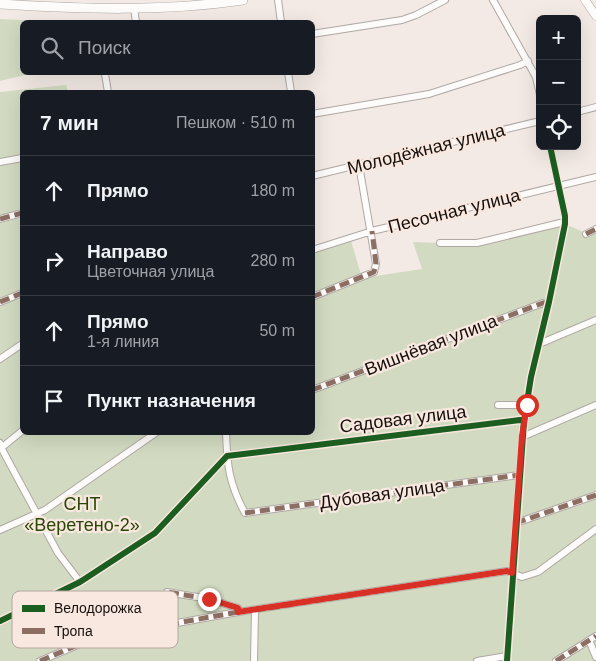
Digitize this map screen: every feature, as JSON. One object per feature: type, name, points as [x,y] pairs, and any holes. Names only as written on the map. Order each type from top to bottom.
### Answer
[{"type":"main road","points":[[0,4],[134,8],[174,7],[243,0]]},
{"type":"street","points":[[278,0],[281,20]]},
{"type":"street","points":[[315,34],[402,20],[445,0]]},
{"type":"street","points":[[493,0],[536,77]]},
{"type":"street","points":[[585,0],[596,16]]},
{"type":"street","points":[[134,8],[136,20]]},
{"type":"street","points":[[315,113],[429,94],[528,61]]},
{"type":"street","points":[[105,75],[108,90]]},
{"type":"street","points":[[288,75],[291,90]]},
{"type":"street","points":[[581,111],[596,107]]},
{"type":"street","name":"Молодёжная улица","points":[[315,175],[536,122]]},
{"type":"street","points":[[477,661],[507,658],[524,421],[531,377],[565,224],[565,216],[551,150]]},
{"type":"street","points":[[0,162],[20,158]]},
{"type":"street","points":[[315,296],[374,272],[376,264],[372,231],[359,165]]},
{"type":"street","name":"Песочная улица","points":[[315,249],[372,231],[596,177]]},
{"type":"street","points":[[0,219],[20,213]]},
{"type":"street","points":[[440,244],[476,243],[560,223],[565,224]]},
{"type":"street","points":[[586,234],[596,229]]},
{"type":"street","points":[[0,302],[20,294]]},
{"type":"street","name":"Вишнёвая улица","points":[[315,389],[549,302]]},
{"type":"street","points":[[539,344],[596,320]]},
{"type":"street","points":[[0,359],[20,345]]},
{"type":"street","points":[[498,405],[527,405]]},
{"type":"street","points":[[522,436],[596,405]]},
{"type":"street","name":"Садовая улица","points":[[226,456],[524,421]]},
{"type":"street","points":[[20,432],[1,446],[66,565],[80,582]]},
{"type":"street","points":[[0,530],[45,510],[152,435]]},
{"type":"street","points":[[62,591],[80,582],[156,533],[222,463],[226,456],[226,435]]},
{"type":"street","name":"Дубовая улица","points":[[226,456],[228,471],[237,498],[245,513],[519,475]]},
{"type":"street","points":[[516,523],[596,495]]},
{"type":"street","points":[[178,623],[507,571],[522,577],[538,572],[596,529]]},
{"type":"street","points":[[178,594],[209,599],[238,608],[238,612]]},
{"type":"street","points":[[254,661],[255,610]]},
{"type":"street","points":[[0,621],[12,615]]},
{"type":"street","points":[[556,661],[596,636]]},
{"type":"street","points":[[589,640],[596,657]]},
{"type":"street","points":[[40,661],[71,648]]},
{"type":"green space","points":[[0,19],[21,20],[20,75],[25,75],[0,81]]},
{"type":"green space","points":[[66,85],[67,90],[20,90],[20,211],[0,217],[0,92]]},
{"type":"green space","name":"СНТ «Веретено-2»","points":[[20,214],[20,435],[315,435],[315,251],[351,241],[362,278],[422,269],[413,242],[477,243],[565,224],[586,233],[596,229],[596,661],[0,661],[0,219]]},
{"type":"marked path","points":[[0,219],[20,214]]},
{"type":"marked path","points":[[586,234],[596,229]]},
{"type":"marked path","points":[[315,296],[374,272],[376,264],[372,231]]},
{"type":"marked path","points":[[0,302],[20,294]]},
{"type":"marked path","points":[[315,389],[549,302]]},
{"type":"marked path","points":[[245,513],[519,475]]},
{"type":"marked path","points":[[516,523],[596,495]]},
{"type":"marked path","points":[[255,610],[507,571],[512,573]]},
{"type":"marked path","points":[[178,594],[209,599],[238,608],[238,612],[178,623]]},
{"type":"marked path","points":[[556,661],[596,636]]},
{"type":"marked path","points":[[40,661],[71,648]]},
{"type":"cycle path","points":[[507,661],[524,421],[531,377],[565,224],[565,216],[551,150]]},
{"type":"cycle path","points":[[62,591],[80,582],[155,533],[227,456],[524,421]]},
{"type":"cycle path","points":[[0,621],[12,615]]},
{"type":"route","points":[[209,599],[238,608],[238,612],[507,571],[512,573],[522,436],[527,405]]}]
